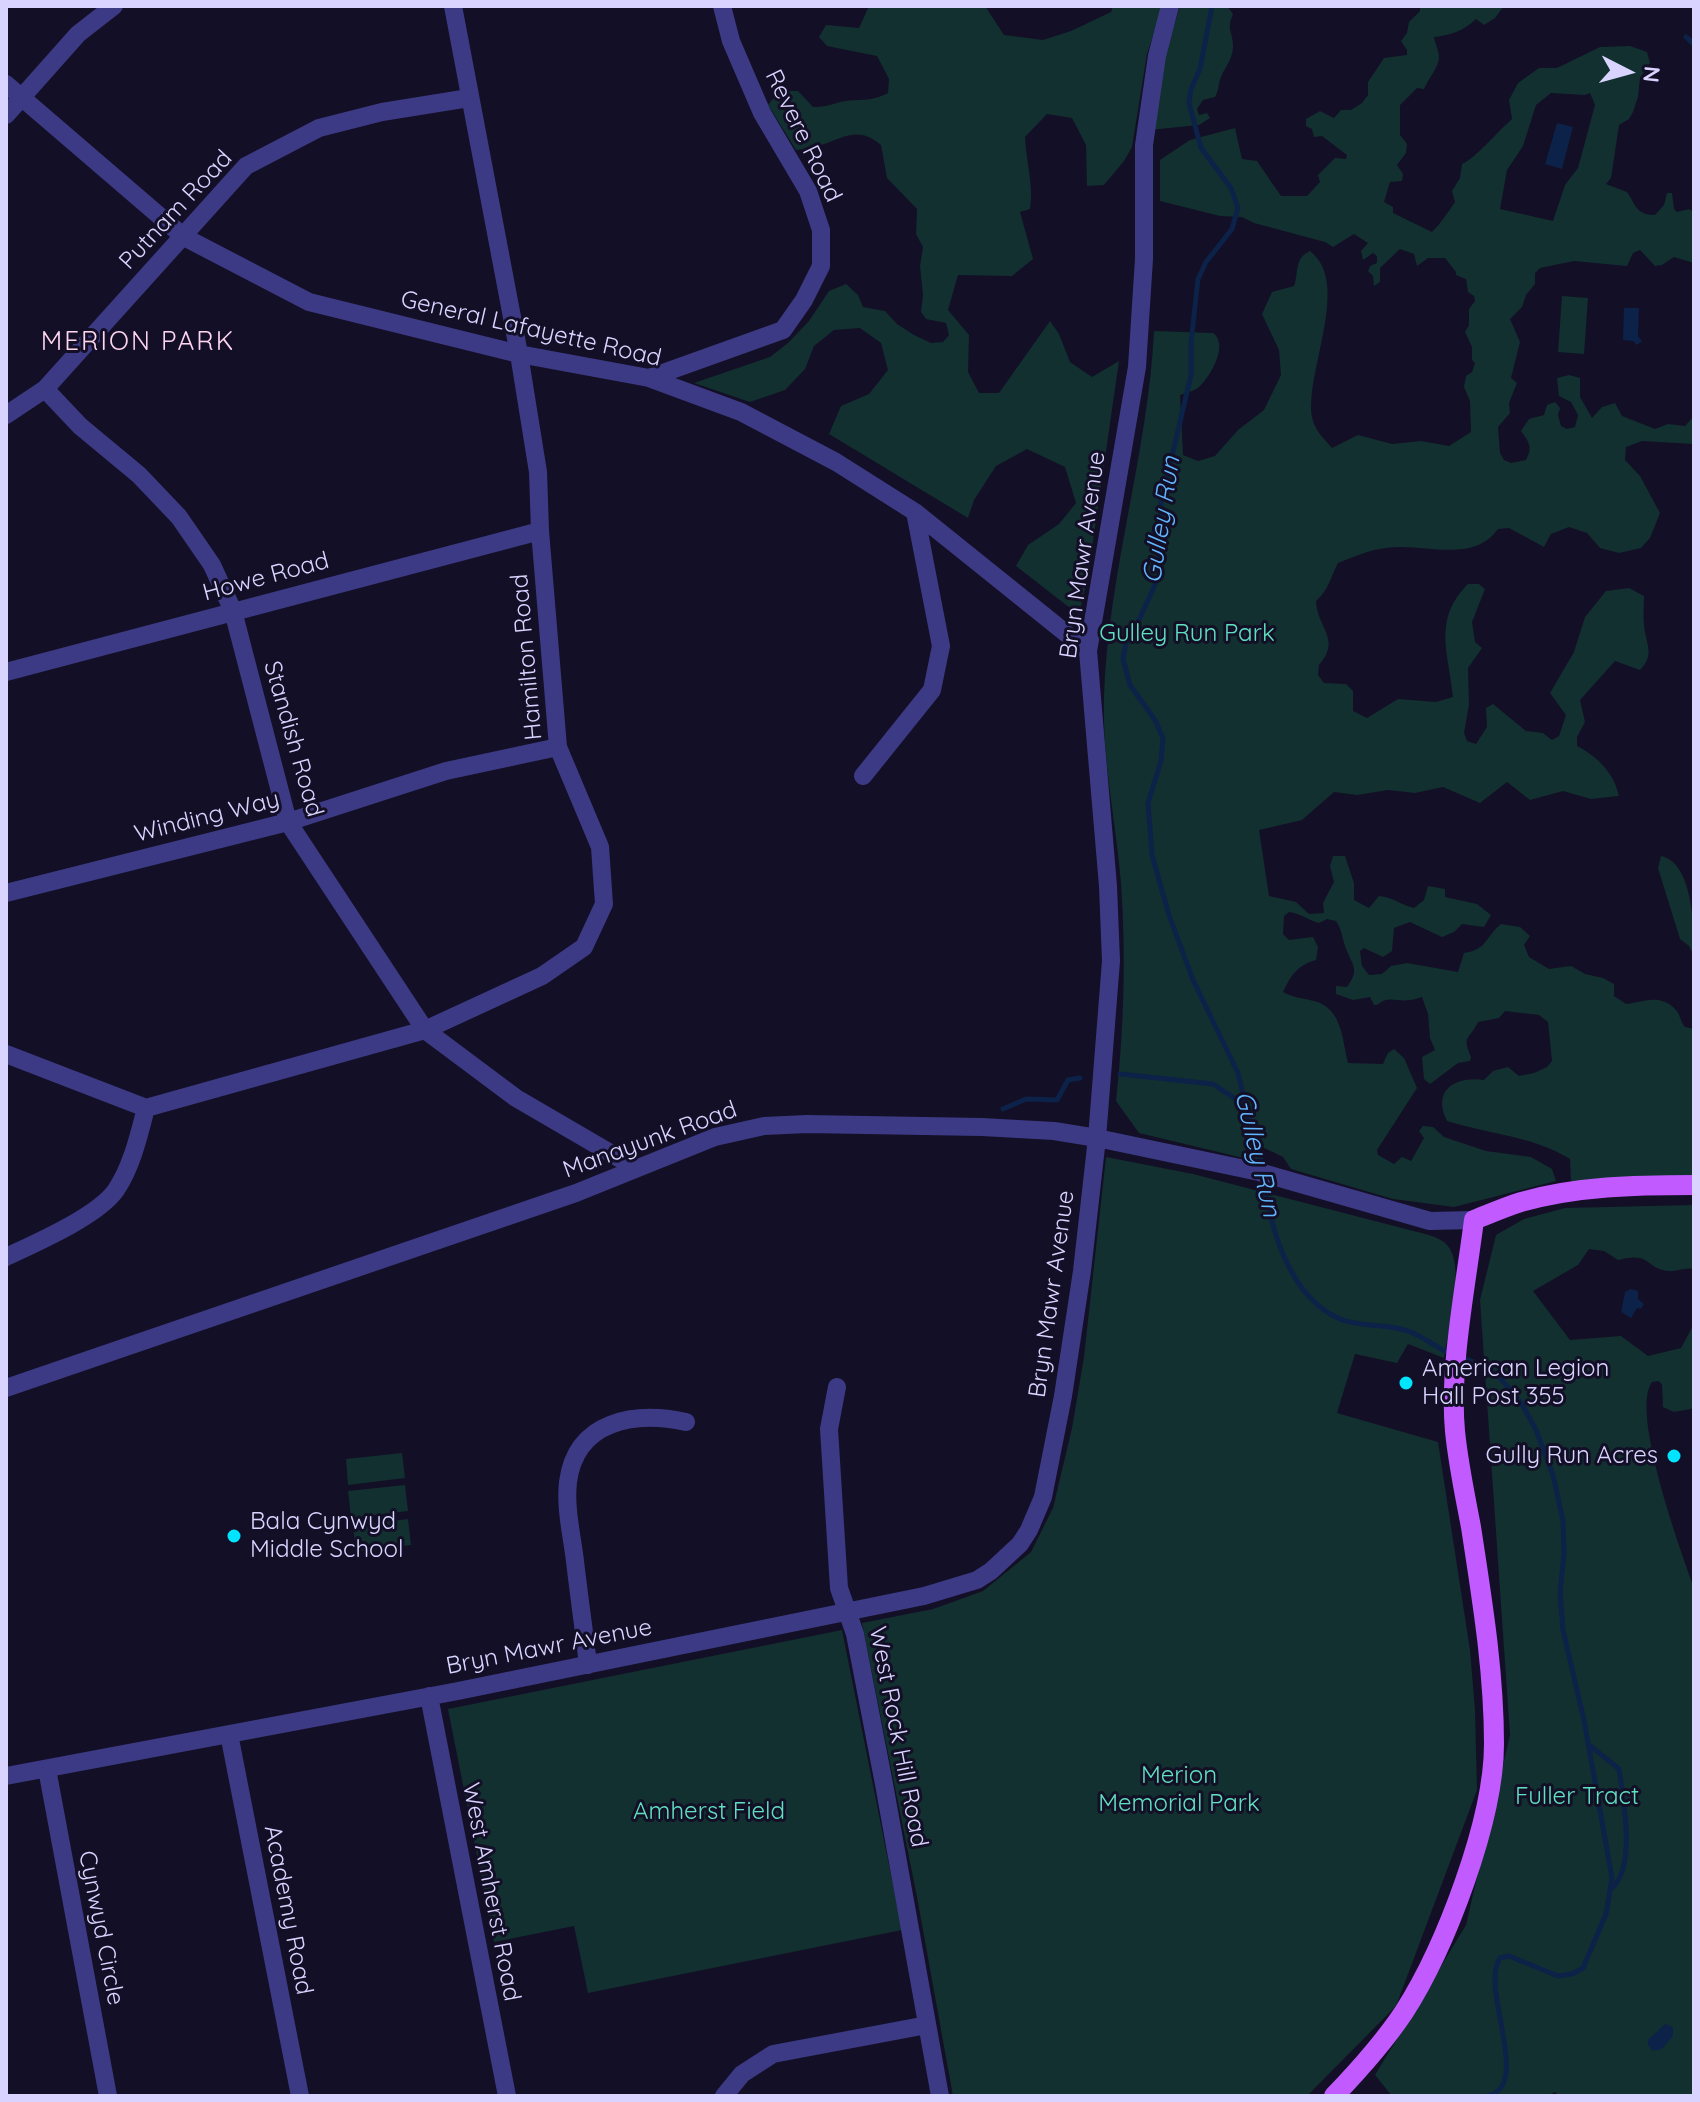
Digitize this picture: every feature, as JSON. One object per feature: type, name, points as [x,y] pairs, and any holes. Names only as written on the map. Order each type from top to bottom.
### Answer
[{"type":"main road","points":[[1334,2096],[1391,2031],[1428,1969],[1466,1874],[1491,1782],[1494,1746],[1491,1675],[1482,1596],[1455,1431],[1457,1356],[1474,1220],[1520,1202],[1573,1191],[1622,1186],[1694,1185]]},
{"type":"street","points":[[6,115],[78,34],[114,6]]},
{"type":"street","name":"Hamilton Road","points":[[146,1108],[425,1030],[542,976],[584,947],[604,904],[600,847],[558,747],[538,472],[519,354],[453,6]]},
{"type":"street","name":"Revere Road","points":[[649,378],[783,330],[804,300],[821,266],[821,230],[808,191],[762,113],[731,41],[722,6]]},
{"type":"street","name":"Bryn Mawr Avenue","points":[[6,1776],[588,1665],[924,1596],[977,1580],[1006,1558],[1029,1530],[1048,1478],[1063,1396],[1082,1271],[1097,1138],[1111,961],[1108,886],[1088,651],[1137,367],[1144,259],[1144,145],[1157,56],[1170,6]]},
{"type":"street","name":"General Lafayette Road","points":[[6,84],[184,237],[309,302],[519,354],[649,378],[741,412],[836,462],[915,512],[1088,651]]},
{"type":"street","name":"Putnam Road","points":[[6,415],[45,389],[246,166],[319,128],[382,112],[469,98]]},
{"type":"street","name":"Standish Road","points":[[45,389],[80,426],[139,475],[179,517],[212,565],[233,611],[288,822],[425,1030],[516,1098],[636,1168]]},
{"type":"street","points":[[863,776],[932,690],[941,646],[915,512]]},
{"type":"street","name":"Howe Road","points":[[6,672],[540,531]]},
{"type":"street","name":"Winding Way","points":[[6,893],[288,822],[446,771],[558,747]]},
{"type":"street","points":[[6,1054],[146,1108],[134,1152],[116,1191],[75,1223],[6,1257]]},
{"type":"street","name":"Manayunk Road","points":[[6,1388],[576,1193],[740,1129],[785,1124],[1054,1131],[1263,1174],[1430,1221],[1474,1220]]},
{"type":"street","name":"West Rock Hill Road","points":[[837,1387],[830,1418],[829,1452],[839,1588],[855,1634],[940,2096]]},
{"type":"street","points":[[588,1665],[568,1500],[568,1483],[574,1461],[586,1441],[623,1419],[651,1417],[686,1422]]},
{"type":"street","name":"West Amherst Road","points":[[429,1696],[507,2096]]},
{"type":"street","name":"Academy Road","points":[[229,1734],[300,2096]]},
{"type":"street","name":"Cynwyd Circle","points":[[47,1769],[108,2096]]},
{"type":"street","points":[[724,2096],[742,2074],[773,2054],[927,2025]]},
{"type":"green space","points":[[869,6],[985,6],[1004,35],[1043,40],[1111,12],[1113,6],[1163,6],[1147,54],[1132,147],[1124,161],[1104,185],[1087,186],[1086,145],[1072,118],[1047,114],[1025,137],[1031,200],[1030,209],[1020,212],[1033,259],[1012,276],[958,275],[948,310],[969,335],[968,372],[979,393],[999,393],[1050,321],[1070,362],[1092,377],[1119,361],[1088,576],[1079,615],[1016,566],[1028,545],[1059,524],[1076,503],[1065,467],[1027,449],[996,466],[974,500],[968,518],[829,434],[841,406],[869,394],[888,370],[881,343],[860,328],[834,330],[814,346],[805,369],[785,390],[750,402],[694,383],[770,357],[809,321],[829,291],[846,284],[858,295],[863,307],[885,311],[914,335],[931,343],[943,342],[949,335],[946,323],[926,319],[921,312],[920,266],[923,247],[916,234],[917,209],[887,178],[881,145],[865,136],[852,135],[796,150],[768,105],[779,91],[798,91],[813,107],[869,99],[888,93],[889,79],[877,56],[827,46],[819,37],[826,25],[859,28]]},
{"type":"green space","points":[[1180,6],[1227,6],[1233,14],[1230,27],[1232,55],[1215,97],[1203,100],[1197,109],[1199,115],[1207,113],[1210,118],[1199,125],[1149,130],[1165,57]]},
{"type":"green space","name":"Gulley Run Park","points":[[1420,6],[1504,6],[1495,18],[1484,25],[1476,19],[1457,32],[1434,37],[1439,57],[1435,69],[1424,89],[1417,88],[1400,105],[1400,135],[1407,144],[1406,153],[1397,165],[1403,174],[1402,181],[1390,182],[1384,202],[1393,207],[1393,213],[1432,232],[1455,202],[1452,191],[1460,178],[1462,164],[1512,119],[1509,100],[1518,83],[1539,68],[1557,68],[1600,47],[1630,46],[1647,52],[1650,63],[1640,78],[1633,112],[1629,119],[1619,125],[1611,178],[1606,184],[1627,192],[1643,213],[1655,215],[1664,205],[1667,193],[1672,193],[1677,212],[1689,209],[1694,212],[1694,263],[1674,257],[1655,266],[1640,250],[1633,253],[1627,266],[1574,261],[1540,268],[1535,273],[1535,284],[1526,295],[1522,307],[1510,319],[1520,342],[1511,378],[1517,383],[1509,403],[1510,413],[1498,427],[1500,453],[1504,460],[1511,463],[1526,460],[1529,445],[1521,431],[1529,419],[1544,415],[1547,405],[1555,402],[1560,408],[1561,426],[1567,429],[1575,427],[1578,415],[1571,402],[1559,396],[1557,378],[1569,375],[1580,378],[1580,397],[1592,418],[1602,407],[1615,403],[1622,416],[1655,429],[1668,424],[1685,426],[1694,416],[1694,444],[1642,441],[1626,447],[1625,460],[1640,476],[1660,513],[1650,538],[1641,548],[1619,553],[1600,548],[1587,533],[1569,527],[1551,534],[1544,547],[1509,528],[1498,529],[1487,540],[1461,549],[1386,548],[1349,558],[1338,563],[1327,588],[1316,601],[1328,640],[1326,656],[1319,665],[1318,675],[1324,683],[1346,684],[1353,691],[1353,711],[1367,718],[1398,699],[1436,702],[1453,697],[1446,651],[1446,624],[1457,597],[1468,584],[1479,584],[1485,589],[1472,622],[1475,642],[1482,648],[1468,668],[1469,705],[1464,733],[1467,741],[1476,744],[1487,727],[1486,708],[1493,704],[1526,731],[1543,733],[1552,740],[1559,736],[1566,715],[1550,693],[1574,652],[1585,617],[1606,591],[1629,588],[1644,596],[1649,653],[1645,664],[1640,670],[1615,661],[1580,700],[1585,722],[1577,737],[1577,746],[1604,766],[1619,796],[1591,799],[1563,791],[1530,800],[1507,782],[1480,803],[1443,787],[1415,793],[1388,790],[1357,795],[1334,792],[1302,820],[1259,830],[1269,896],[1296,902],[1309,914],[1324,913],[1323,903],[1334,882],[1330,866],[1333,856],[1345,856],[1354,883],[1354,900],[1369,908],[1379,896],[1414,908],[1424,900],[1428,886],[1445,889],[1445,897],[1477,904],[1491,915],[1484,927],[1462,924],[1442,937],[1410,922],[1394,928],[1392,951],[1383,957],[1364,948],[1360,951],[1362,966],[1369,975],[1382,974],[1391,966],[1407,963],[1458,972],[1464,953],[1482,946],[1501,924],[1520,927],[1530,936],[1524,945],[1529,957],[1549,969],[1571,966],[1585,974],[1603,978],[1614,984],[1614,996],[1626,1004],[1652,1000],[1664,1002],[1676,1010],[1685,1027],[1694,1029],[1694,1175],[1571,1183],[1570,1159],[1556,1151],[1526,1140],[1447,1121],[1443,1110],[1444,1094],[1455,1083],[1484,1080],[1493,1071],[1508,1067],[1519,1076],[1547,1067],[1552,1061],[1548,1022],[1539,1015],[1505,1011],[1499,1018],[1478,1022],[1467,1039],[1470,1061],[1458,1063],[1430,1084],[1424,1079],[1422,1057],[1435,1050],[1422,997],[1389,1000],[1374,1005],[1370,997],[1353,1000],[1336,994],[1336,986],[1347,987],[1354,970],[1338,924],[1327,919],[1319,923],[1289,912],[1284,916],[1283,934],[1289,940],[1313,937],[1318,947],[1316,960],[1296,972],[1283,992],[1314,1001],[1330,1010],[1339,1025],[1348,1063],[1383,1064],[1388,1053],[1394,1049],[1404,1058],[1417,1088],[1377,1150],[1378,1155],[1394,1164],[1402,1157],[1411,1161],[1424,1138],[1419,1131],[1423,1126],[1433,1127],[1444,1137],[1486,1151],[1531,1157],[1552,1169],[1556,1181],[1454,1207],[1393,1199],[1291,1169],[1283,1157],[1256,1144],[1260,1162],[1139,1133],[1116,1101],[1124,965],[1121,883],[1104,721],[1107,651],[1144,422],[1154,331],[1213,333],[1217,338],[1219,352],[1204,382],[1180,395],[1183,455],[1198,461],[1215,456],[1238,430],[1264,410],[1281,375],[1279,350],[1262,314],[1272,292],[1294,286],[1299,261],[1310,251],[1322,265],[1327,284],[1312,417],[1317,430],[1332,448],[1358,435],[1392,444],[1421,441],[1449,446],[1471,432],[1470,401],[1464,387],[1466,376],[1472,372],[1475,363],[1465,332],[1469,325],[1469,309],[1475,301],[1468,292],[1466,279],[1456,275],[1445,258],[1428,258],[1417,266],[1414,254],[1400,249],[1380,268],[1380,282],[1374,286],[1373,276],[1368,271],[1370,266],[1377,263],[1377,256],[1373,253],[1363,260],[1361,251],[1368,243],[1354,234],[1333,247],[1242,217],[1220,216],[1160,201],[1160,160],[1190,140],[1235,128],[1242,159],[1257,161],[1281,196],[1307,196],[1320,182],[1318,175],[1335,158],[1346,159],[1347,155],[1322,136],[1314,137],[1312,129],[1306,126],[1306,119],[1320,111],[1334,118],[1341,110],[1351,110],[1362,103],[1368,95],[1368,82],[1384,58],[1407,55],[1401,41],[1407,33],[1409,22],[1420,11]],"holes":[[[1551,93],[1590,93],[1595,105],[1578,168],[1565,185],[1553,221],[1500,209],[1507,170],[1523,146],[1536,105]]]},
{"type":"green space","points":[[1562,296],[1588,298],[1584,354],[1558,352]]},
{"type":"green space","points":[[1661,856],[1672,861],[1686,884],[1692,915],[1694,956],[1689,946],[1680,939],[1658,868]]},
{"type":"green space","name":"Merion Memorial Park","points":[[1106,1157],[1193,1174],[1429,1235],[1446,1244],[1454,1259],[1454,1302],[1444,1358],[1408,1344],[1397,1363],[1355,1354],[1337,1413],[1438,1442],[1470,1650],[1477,1790],[1396,2006],[1307,2096],[953,2096],[862,1623],[933,1609],[983,1591],[1031,1552],[1053,1508],[1072,1428],[1084,1357]]},
{"type":"green space","name":"Fuller Tract","points":[[1694,1205],[1694,1269],[1668,1271],[1642,1259],[1618,1260],[1604,1251],[1589,1249],[1578,1265],[1533,1291],[1570,1340],[1621,1336],[1648,1356],[1681,1348],[1694,1324],[1694,1404],[1691,1409],[1674,1412],[1663,1407],[1662,1384],[1652,1382],[1647,1398],[1647,1422],[1660,1482],[1694,1588],[1694,2096],[1559,2096],[1555,2092],[1547,2096],[1392,2096],[1375,2075],[1466,1925],[1510,1735],[1480,1300],[1496,1235],[1524,1219],[1565,1208]]},
{"type":"green space","points":[[402,1453],[405,1478],[348,1485],[346,1459]]},
{"type":"green space","points":[[405,1485],[408,1511],[351,1518],[348,1491]]},
{"type":"green space","points":[[408,1519],[411,1545],[356,1552],[353,1526]]},
{"type":"green space","name":"Amherst Field","points":[[842,1630],[902,1930],[588,1993],[574,1926],[494,1942],[448,1709]]},
{"type":"water","points":[[1557,123],[1573,127],[1562,169],[1545,164]]},
{"type":"water","points":[[1624,308],[1639,308],[1638,336],[1642,341],[1637,345],[1633,341],[1623,340]]},
{"type":"water","points":[[1631,1289],[1638,1291],[1638,1299],[1644,1304],[1641,1309],[1637,1308],[1631,1318],[1621,1312],[1625,1292]]},
{"type":"water","points":[[1665,2024],[1673,2027],[1673,2036],[1662,2049],[1653,2051],[1648,2040]]},
{"type":"waterway","name":"Gulley Run","points":[[1212,6],[1200,69],[1191,89],[1189,103],[1201,148],[1231,188],[1238,208],[1232,229],[1206,262],[1198,279],[1191,375],[1161,503],[1159,576],[1126,643],[1123,659],[1130,685],[1155,720],[1163,738],[1161,761],[1148,803],[1152,855],[1169,915],[1193,980],[1238,1073],[1262,1168]]},
{"type":"waterway","points":[[1686,37],[1694,44]]},
{"type":"waterway","points":[[1120,1074],[1213,1084],[1248,1107]]},
{"type":"waterway","points":[[1003,1109],[1026,1099],[1057,1100],[1068,1080],[1080,1078]]},
{"type":"waterway","name":"Gulley Run","points":[[1264,1178],[1277,1239],[1295,1278],[1307,1295],[1322,1309],[1340,1319],[1408,1331],[1451,1354]]},
{"type":"waterway","name":"Gulley Run","points":[[1461,1357],[1489,1368],[1522,1404],[1536,1430],[1553,1475],[1563,1521],[1560,1592],[1563,1630],[1584,1720],[1612,1878],[1606,1914],[1583,1968],[1558,1976],[1509,1956],[1500,1958],[1495,1972],[1506,2074],[1501,2088],[1488,2096]]},
{"type":"waterway","points":[[1588,1744],[1619,1769],[1626,1848],[1620,1877],[1613,1887]]},
{"type":"place","name":"American Legion Hall Post 355","points":[[1406,1383]]},
{"type":"place","name":"Gully Run Acres","points":[[1674,1456]]},
{"type":"place","name":"Bala Cynwyd Middle School","points":[[234,1536]]},
{"type":"district","name":"MERION PARK","points":[[138,342]]}]
